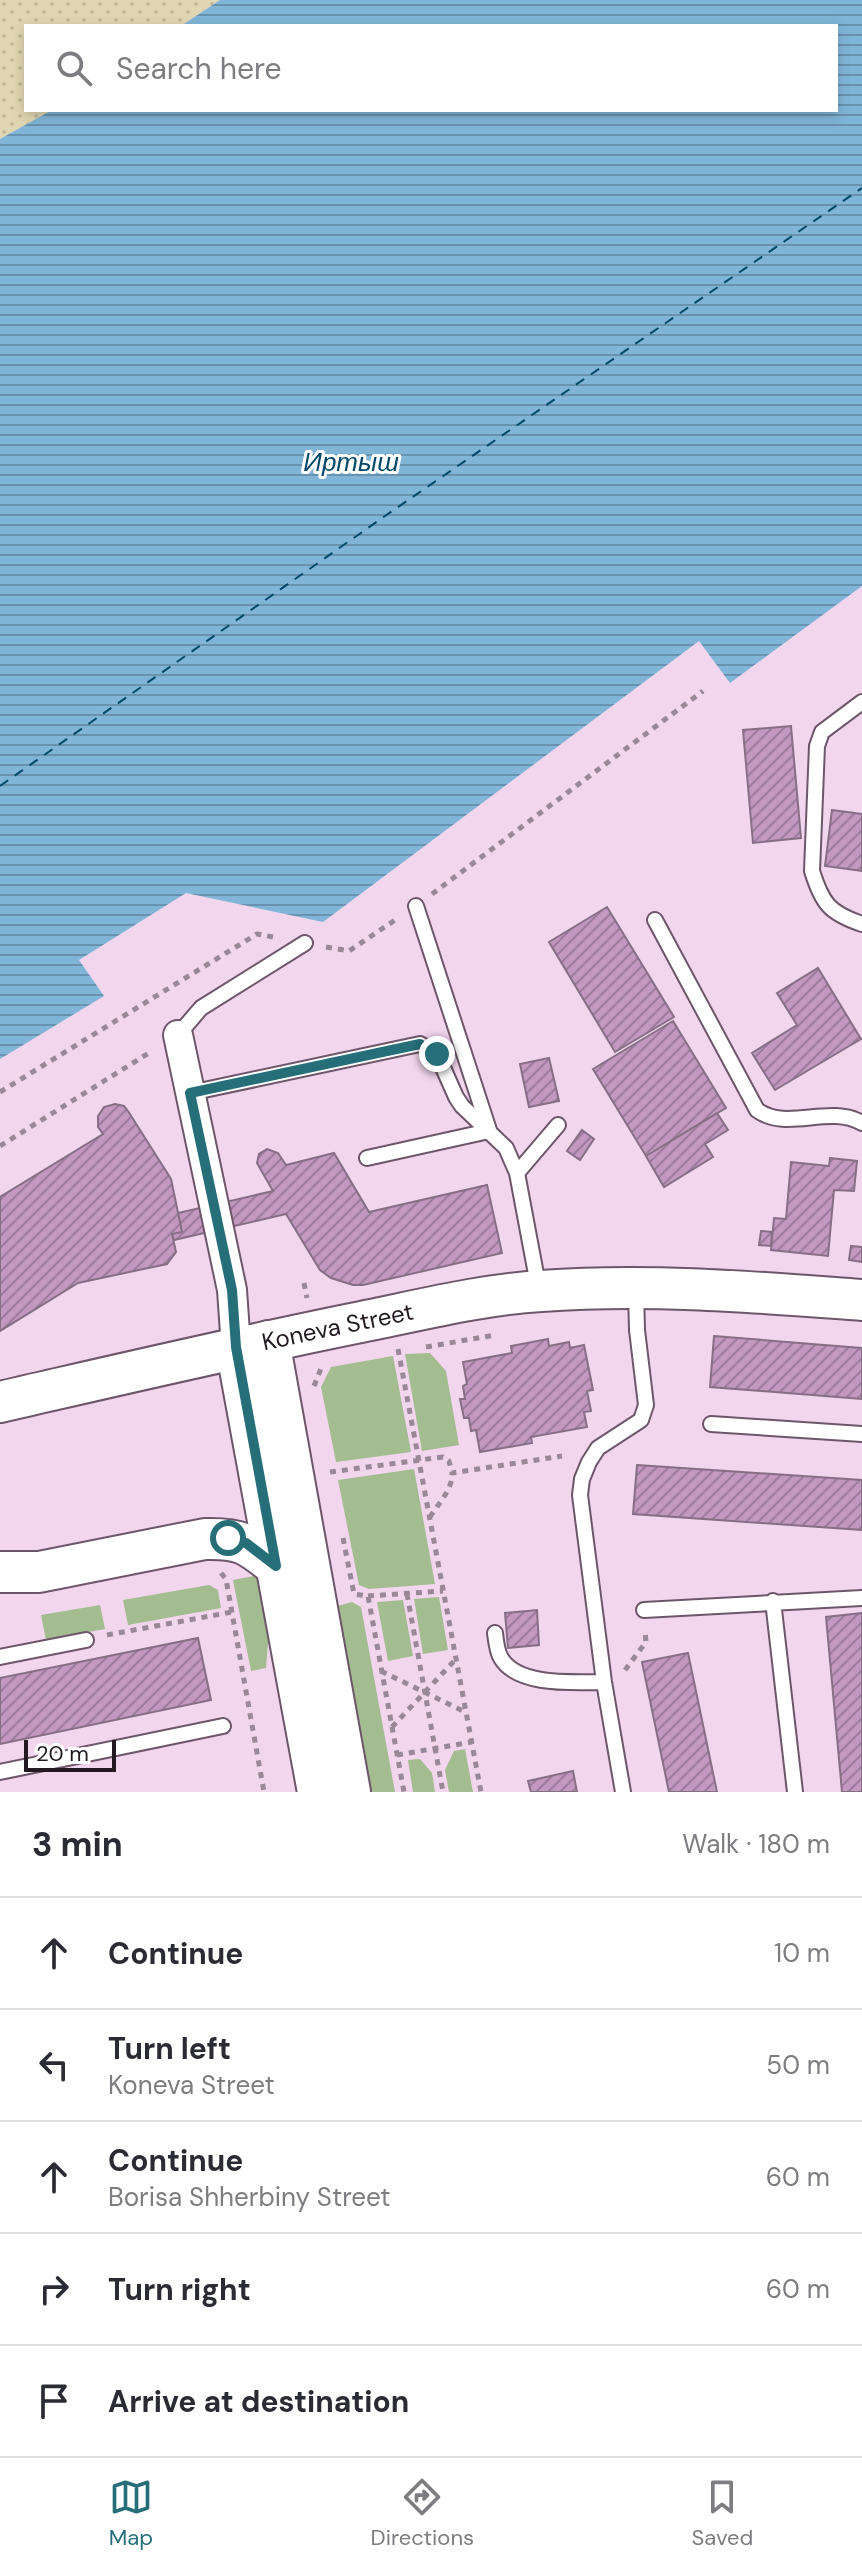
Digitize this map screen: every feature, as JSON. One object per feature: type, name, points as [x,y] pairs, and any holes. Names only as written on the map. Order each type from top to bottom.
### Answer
[{"type":"main road","name":"Koneva Street","points":[[253,1344],[485,1297],[539,1291],[636,1286],[862,1300]]},
{"type":"main road","name":"Koneva Street","points":[[253,1344],[276,1566],[318,1792]]},
{"type":"main road","name":"Koneva Street","points":[[253,1344],[350,1792]]},
{"type":"main road","points":[[0,1402],[253,1344]]},
{"type":"main road","points":[[0,1572],[39,1572],[205,1539],[228,1538],[246,1543],[276,1566]]},
{"type":"street","points":[[178,1035],[232,1290],[253,1344]]},
{"type":"lane","points":[[862,702],[822,732],[817,746],[812,871],[817,890],[827,907],[862,924]]},
{"type":"lane","points":[[416,906],[489,1131]]},
{"type":"lane","points":[[655,920],[757,1110],[774,1119],[835,1114],[850,1116],[862,1123]]},
{"type":"lane","points":[[178,1035],[201,1008],[305,943]]},
{"type":"lane","points":[[190,1093],[420,1044],[437,1054],[462,1106],[511,1155],[539,1291]]},
{"type":"lane","points":[[517,1173],[558,1125]]},
{"type":"lane","points":[[367,1158],[489,1131]]},
{"type":"lane","points":[[623,1792],[604,1682],[580,1495],[582,1479],[598,1448],[641,1420],[646,1405],[637,1330],[636,1286]]},
{"type":"lane","points":[[711,1424],[862,1434]]},
{"type":"lane","points":[[644,1610],[862,1598]]},
{"type":"lane","points":[[773,1601],[795,1792]]},
{"type":"lane","points":[[495,1633],[500,1657],[511,1669],[547,1682],[604,1682]]},
{"type":"lane","points":[[0,1657],[86,1640]]},
{"type":"lane","points":[[0,1772],[223,1726]]},
{"type":"path","points":[[0,1092],[257,934],[349,951],[416,906],[703,691]]},
{"type":"path","points":[[0,1146],[178,1035]]},
{"type":"path","points":[[424,1347],[496,1334]]},
{"type":"path","points":[[386,1351],[411,1348]]},
{"type":"path","points":[[398,1349],[481,1792]]},
{"type":"path","points":[[316,1400],[314,1386],[322,1364],[335,1361]]},
{"type":"path","points":[[452,1473],[562,1456]]},
{"type":"path","points":[[327,1457],[333,1487]]},
{"type":"path","points":[[330,1472],[447,1458],[453,1481],[430,1517]]},
{"type":"path","points":[[342,1533],[354,1594],[368,1596],[443,1591]]},
{"type":"path","points":[[219,1570],[226,1579],[264,1792]]},
{"type":"path","points":[[407,1594],[443,1792]]},
{"type":"path","points":[[368,1596],[404,1792]]},
{"type":"path","points":[[604,1682],[626,1669],[646,1642],[644,1610]]},
{"type":"path","points":[[86,1640],[232,1612]]},
{"type":"path","points":[[392,1727],[456,1658]]},
{"type":"path","points":[[381,1671],[466,1712]]},
{"type":"path","points":[[397,1755],[472,1742]]},
{"type":"green space","points":[[430,1353],[446,1371],[459,1445],[422,1451],[405,1354]]},
{"type":"green space","points":[[393,1356],[411,1452],[336,1462],[321,1387],[331,1367]]},
{"type":"green space","points":[[414,1469],[435,1584],[369,1589],[359,1585],[338,1480]]},
{"type":"green space","points":[[254,1576],[260,1581],[269,1631],[266,1668],[251,1671],[233,1580]]},
{"type":"green space","points":[[209,1585],[218,1590],[221,1608],[128,1625],[123,1600]]},
{"type":"green space","points":[[439,1597],[448,1650],[423,1654],[414,1599]]},
{"type":"green space","points":[[403,1600],[413,1656],[388,1661],[377,1602]]},
{"type":"green space","points":[[352,1602],[361,1607],[395,1792],[366,1792],[335,1609]]},
{"type":"green space","points":[[100,1605],[105,1629],[46,1640],[41,1615]]},
{"type":"green space","points":[[465,1749],[473,1792],[449,1792],[445,1770],[454,1751]]},
{"type":"green space","points":[[420,1759],[432,1773],[435,1792],[413,1792],[408,1760]]},
{"type":"sand","points":[[0,0],[220,0],[184,24],[24,24],[24,112],[48,112],[0,139]]},
{"type":"water","name":"Иртыш","points":[[220,0],[862,0],[862,586],[730,683],[699,641],[323,922],[186,893],[79,960],[104,996],[0,1059],[0,139],[48,112],[838,112],[838,24],[184,24]]},
{"type":"building","points":[[791,726],[801,838],[753,843],[743,730]]},
{"type":"building","points":[[832,810],[862,814],[862,871],[825,866]]},
{"type":"building","points":[[607,907],[674,1017],[615,1052],[549,942]]},
{"type":"building","points":[[818,968],[861,1039],[775,1090],[752,1053],[797,1025],[777,993]]},
{"type":"building","points":[[673,1021],[726,1108],[646,1156],[593,1069]]},
{"type":"building","points":[[549,1058],[559,1101],[529,1107],[520,1064]]},
{"type":"building","points":[[115,1104],[124,1106],[128,1111],[171,1179],[182,1232],[172,1234],[176,1252],[167,1264],[78,1283],[0,1331],[0,1197],[103,1134],[98,1127],[98,1116],[104,1107]]},
{"type":"building","points":[[717,1113],[728,1130],[705,1144],[713,1157],[664,1187],[646,1156]]},
{"type":"building","points":[[582,1130],[594,1139],[580,1160],[567,1151]]},
{"type":"building","points":[[267,1149],[278,1153],[286,1165],[334,1153],[369,1212],[487,1185],[502,1253],[353,1285],[331,1278],[320,1270],[286,1214],[174,1240],[172,1234],[182,1232],[178,1213],[273,1191],[257,1163],[259,1154]]},
{"type":"building","points":[[830,1158],[857,1161],[854,1191],[834,1190],[828,1256],[771,1250],[774,1218],[786,1219],[791,1162],[829,1166]]},
{"type":"building","points":[[761,1231],[772,1232],[771,1246],[759,1245]]},
{"type":"building","points":[[851,1246],[862,1247],[862,1262],[849,1260]]},
{"type":"building","points":[[714,1336],[862,1348],[862,1399],[710,1387]]},
{"type":"building","points":[[548,1339],[549,1346],[569,1342],[570,1348],[584,1345],[593,1390],[587,1391],[591,1411],[584,1412],[587,1427],[531,1437],[532,1443],[480,1452],[476,1430],[471,1431],[469,1418],[464,1418],[460,1399],[465,1399],[463,1386],[467,1384],[463,1362],[512,1353],[511,1346]]},
{"type":"building","points":[[637,1465],[862,1480],[862,1530],[633,1514]]},
{"type":"building","points":[[537,1610],[539,1645],[508,1648],[505,1613]]},
{"type":"building","points":[[862,1613],[862,1792],[842,1792],[826,1617]]},
{"type":"building","points":[[198,1638],[211,1700],[0,1744],[0,1678]]},
{"type":"building","points":[[688,1653],[717,1792],[669,1792],[642,1662]]},
{"type":"building","points":[[573,1771],[577,1792],[531,1792],[528,1781]]},
{"type":"ferry route","points":[[0,786],[862,188]]},
{"type":"route","points":[[228,1538],[246,1543],[276,1566],[236,1347],[232,1290],[190,1093],[420,1044],[437,1054]]}]
